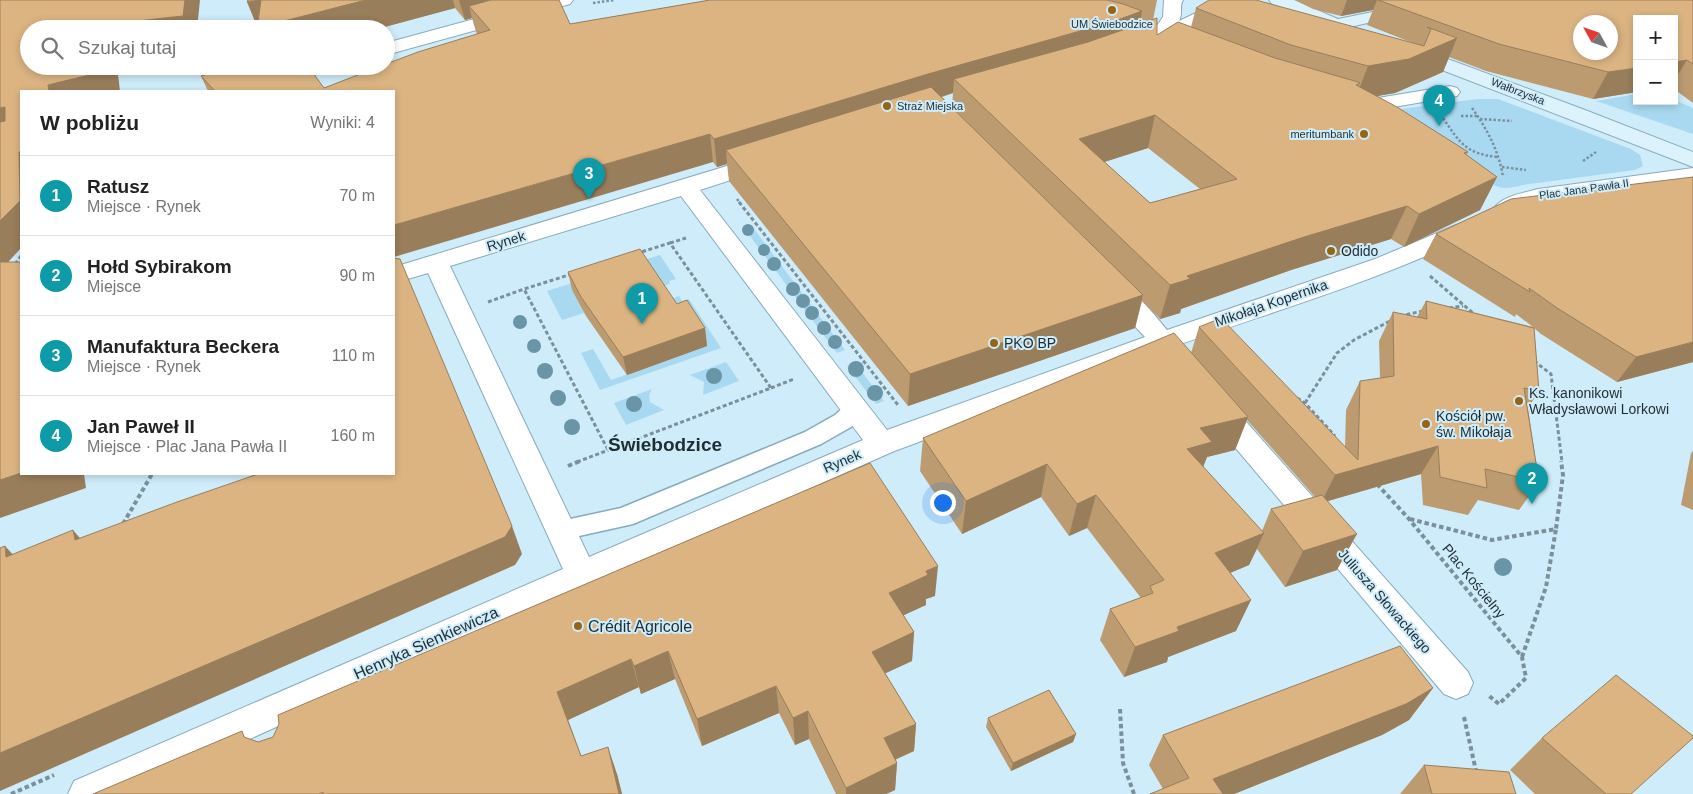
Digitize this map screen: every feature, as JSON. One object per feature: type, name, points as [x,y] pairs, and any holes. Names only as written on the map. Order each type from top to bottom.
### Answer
[{"type":"main road","points":[[1336,22],[1466,0]]},
{"type":"main road","name":"Wałbrzyska","points":[[1270,2],[1336,22],[1693,160]]},
{"type":"street","points":[[395,47],[564,0]]},
{"type":"street","points":[[1142,39],[1172,17],[1172,2],[1174,0]]},
{"type":"street","points":[[1142,39],[1227,5],[1228,0]]},
{"type":"street","points":[[1142,39],[1184,48]]},
{"type":"street","points":[[235,90],[291,75]]},
{"type":"street","points":[[1383,126],[1346,106],[1450,92]]},
{"type":"street","name":"Rynek","points":[[395,274],[686,187],[779,157]]},
{"type":"street","name":"Plac Jana Pawła II","points":[[1505,192],[1538,196],[1693,175]]},
{"type":"street","points":[[686,187],[882,444]]},
{"type":"street","name":"Mikołaja Kopernika","points":[[882,444],[925,426],[1407,256],[1442,241],[1505,192]]},
{"type":"street","points":[[436,263],[581,574]]},
{"type":"street","name":"Juliusza Słowackiego","points":[[1095,270],[1146,321],[1161,342],[1456,684]]},
{"type":"street","name":"Rynek","points":[[581,574],[882,444]]},
{"type":"street","name":"Henryka Sienkiewicza","points":[[87,794],[274,727],[581,574]]},
{"type":"lane","points":[[561,530],[624,517],[813,438],[843,421],[856,409]]},
{"type":"path","points":[[1450,92],[1465,101],[1479,118],[1502,167],[1505,192]]},
{"type":"path","points":[[1442,116],[1462,145],[1472,153],[1480,156],[1498,157]]},
{"type":"path","points":[[1470,116],[1515,121]]},
{"type":"path","name":"Plac Jana Pawła II","points":[[1580,163],[1596,153],[1590,148]]},
{"type":"path","points":[[1502,167],[1529,170]]},
{"type":"path","points":[[732,193],[903,410]]},
{"type":"path","points":[[634,254],[670,242],[771,388]]},
{"type":"path","points":[[11,269],[20,257]]},
{"type":"path","points":[[484,303],[579,272]]},
{"type":"path","points":[[1426,273],[1463,306],[1481,319]]},
{"type":"path","points":[[524,289],[608,450]]},
{"type":"path","points":[[1446,308],[1463,306]]},
{"type":"path","points":[[1305,403],[1337,353],[1354,340],[1403,314],[1429,311]]},
{"type":"path","points":[[1477,776],[1456,684],[1470,678],[1499,704],[1526,678],[1522,657],[1546,587],[1563,476],[1551,374],[1528,356]]},
{"type":"path","points":[[560,469],[801,376]]},
{"type":"path","points":[[1288,392],[1305,403],[1337,439]]},
{"type":"path","points":[[118,532],[151,475]]},
{"type":"path","name":"Plac Kościelny","points":[[1376,483],[1409,519],[1522,657]]},
{"type":"path","name":"Plac Kościelny","points":[[1409,519],[1492,540],[1556,529]]},
{"type":"path","points":[[1120,709],[1120,751],[1129,785],[1134,794]]},
{"type":"path","points":[[11,794],[56,774]]},
{"type":"shaded area","points":[[1633,95],[1633,105],[1678,105],[1678,102],[1693,108],[1693,134],[1596,101]]},
{"type":"shaded area","points":[[1478,99],[1498,99],[1631,149],[1640,155],[1643,166],[1635,170],[1502,188],[1482,179],[1377,112]]},
{"type":"shaded area","points":[[751,225],[845,350],[837,353],[744,228]]},
{"type":"shaded area","points":[[660,255],[676,279],[669,281],[670,284],[583,309],[584,313],[562,320],[547,291]]},
{"type":"shaded area","points":[[679,296],[682,301],[689,299],[721,348],[600,390],[581,353],[593,349],[611,380],[706,346],[666,301]]},
{"type":"shaded area","points":[[726,362],[739,381],[703,395],[704,382],[690,375]]},
{"type":"shaded area","points":[[855,363],[884,401],[876,404],[847,366]]},
{"type":"shaded area","points":[[652,389],[649,395],[650,402],[664,410],[626,425],[614,403]]},
{"type":"building","points":[[0,0],[185,0],[183,16],[147,20],[20,20],[20,75],[89,75],[48,85],[49,90],[20,90],[20,201],[0,221],[0,122],[5,121],[5,107],[0,108]]},
{"type":"building","points":[[261,0],[366,0],[288,20],[258,20]]},
{"type":"building","points":[[491,0],[559,0],[570,24],[710,0],[1107,0],[1142,11],[1112,22],[928,74],[714,139],[710,134],[395,225],[395,90],[214,90],[201,76],[315,75],[324,88],[358,75],[395,75],[395,61],[490,30],[469,6]]},
{"type":"building","points":[[1209,0],[1256,0],[1424,46],[1431,29],[1427,27],[1457,38],[1409,59],[1368,66],[1291,45],[1196,8]]},
{"type":"building","points":[[1378,0],[1693,0],[1693,64],[1687,60],[1678,61],[1678,15],[1633,15],[1633,69],[1608,72],[1499,44]]},
{"type":"building","points":[[1157,18],[1157,35],[1178,22],[1275,58],[1358,82],[1360,83],[1356,85],[1397,107],[1468,152],[1464,153],[1497,177],[1419,214],[1407,206],[1304,237],[1187,276],[1190,279],[1170,285],[954,79],[1088,42]],"holes":[[[1155,115],[1237,179],[1150,203],[1079,139]]]},
{"type":"building","points":[[931,87],[1143,295],[910,374],[726,150]]},
{"type":"building","points":[[1693,177],[1693,342],[1636,357],[1557,308],[1529,288],[1530,292],[1436,234],[1511,199]]},
{"type":"building","points":[[640,249],[677,304],[687,300],[705,328],[623,357],[581,297],[568,272]]},
{"type":"building","points":[[395,258],[400,259],[512,526],[505,537],[0,753],[0,548],[5,546],[6,557],[73,530],[75,540],[255,475],[395,475]]},
{"type":"building","points":[[0,262],[20,262],[20,473],[0,480]]},
{"type":"building","points":[[1426,301],[1534,328],[1539,391],[1524,388],[1539,482],[1485,469],[1487,488],[1440,477],[1438,446],[1335,475],[1199,327],[1221,318],[1358,460],[1360,381],[1394,376],[1393,312],[1427,319]]},
{"type":"building","points":[[1174,333],[1248,417],[1200,428],[1212,442],[1187,449],[1264,533],[1215,553],[1251,600],[1177,627],[1179,631],[1135,647],[1110,609],[1153,593],[1150,586],[1164,580],[1096,495],[1077,504],[1047,464],[966,501],[923,438]]},
{"type":"building","points":[[870,463],[938,566],[926,571],[928,575],[889,593],[914,632],[872,652],[916,724],[884,738],[897,763],[846,788],[808,711],[793,718],[776,686],[697,719],[668,651],[634,666],[631,659],[557,692],[581,756],[608,747],[619,794],[323,794],[323,792],[319,794],[93,794],[242,731],[244,737],[258,742],[273,737],[279,724],[278,715]]},
{"type":"building","points":[[1322,495],[1357,534],[1303,551],[1271,509]]},
{"type":"building","points":[[1400,646],[1433,688],[1406,704],[1213,779],[1223,794],[1150,794],[1189,778],[1163,735]]},
{"type":"building","points":[[1616,675],[1693,736],[1631,794],[1606,794],[1542,738]]},
{"type":"building","points":[[1049,690],[1076,734],[1013,763],[988,718]]},
{"type":"building","points":[[1424,765],[1509,772],[1516,794],[1432,794]]},
{"type":"place","name":"UM Świebodzice","points":[[1112,10]]},
{"type":"place","name":"Straż Miejska","points":[[887,106]]},
{"type":"place","name":"Jan Paweł II","points":[[1439,126]]},
{"type":"place","name":"meritumbank","points":[[1364,134]]},
{"type":"place","name":"Manufaktura Beckera","points":[[589,199]]},
{"type":"place","name":"Odido","points":[[1331,251]]},
{"type":"place","name":"Ratusz","points":[[642,324]]},
{"type":"place","name":"PKO BP","points":[[994,343]]},
{"type":"place","name":"Ks. kanonikowi Władysławowi Lorkowi","points":[[1519,401]]},
{"type":"place","name":"Kościół pw. św. Mikołaja","points":[[1426,424]]},
{"type":"place","name":"Hołd Sybirakom","points":[[1532,504]]},
{"type":"place","name":"Crédit Agricole","points":[[578,626]]},
{"type":"district","name":"Świebodzice","points":[[665,444]]}]
